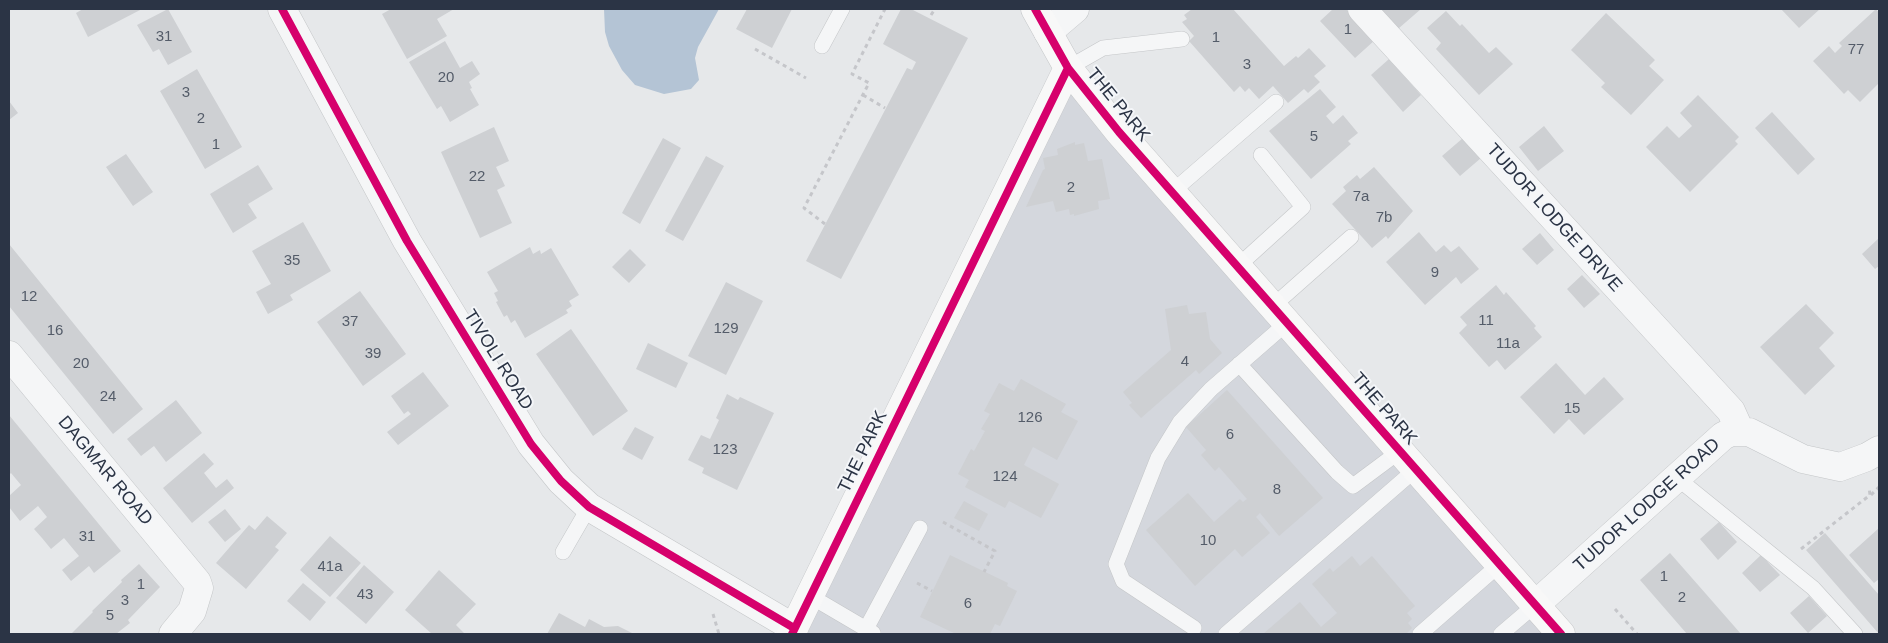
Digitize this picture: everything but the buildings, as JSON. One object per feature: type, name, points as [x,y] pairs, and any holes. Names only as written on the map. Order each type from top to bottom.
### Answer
[{"type":"street","name":"TIVOLI ROAD","points":[[282,9],[406,241],[531,444],[561,481],[589,507],[793,631]]},
{"type":"street","points":[[1035,9],[1068,68]]},
{"type":"street","points":[[1048,32],[1075,9]]},
{"type":"street","name":"TUDOR LODGE DRIVE","points":[[1362,9],[1731,411],[1740,431]]},
{"type":"street","name":"THE PARK","points":[[793,631],[1068,68],[1119,132],[1561,634]]},
{"type":"street","name":"DAGMAR ROAD","points":[[9,355],[192,576],[199,588],[192,611],[173,634]]},
{"type":"street","name":"TUDOR LODGE ROAD","points":[[1535,605],[1722,436],[1740,431],[1757,435],[1787,452],[1821,464],[1840,467],[1873,454]]},
{"type":"lane","points":[[822,46],[842,9]]},
{"type":"lane","points":[[1068,68],[1103,48],[1182,39]]},
{"type":"lane","points":[[1172,192],[1276,102]]},
{"type":"lane","points":[[1238,266],[1303,207],[1261,155]]},
{"type":"lane","points":[[1194,628],[1123,581],[1116,564],[1158,458],[1180,422],[1211,389],[1239,364],[1280,314],[1351,236]]},
{"type":"lane","points":[[1239,364],[1337,472],[1353,486],[1408,460]]},
{"type":"lane","points":[[1226,634],[1408,460]]},
{"type":"lane","points":[[1677,478],[1813,588],[1855,634]]},
{"type":"lane","points":[[563,552],[589,507]]},
{"type":"lane","points":[[810,596],[870,632],[920,528]]},
{"type":"lane","points":[[1420,634],[1500,564]]},
{"type":"lane","points":[[1501,634],[1535,605]]},
{"type":"path","points":[[825,224],[804,208],[869,83],[852,74],[885,9]]},
{"type":"path","points":[[931,15],[935,9]]},
{"type":"path","points":[[754,49],[806,78]]},
{"type":"path","points":[[863,95],[885,108]]},
{"type":"path","points":[[1870,495],[1873,454]]},
{"type":"path","points":[[1782,563],[1879,486]]},
{"type":"path","points":[[920,528],[928,514],[994,551],[984,572]]},
{"type":"path","points":[[921,586],[932,591]]},
{"type":"path","points":[[1615,609],[1637,634]]},
{"type":"shaded area","points":[[1068,68],[1561,634],[791,634]]},
{"type":"water","points":[[604,9],[719,9],[698,47],[695,58],[699,80],[691,89],[664,94],[635,85],[622,70],[609,46],[605,32]]},
{"type":"cycle path","points":[[282,9],[407,241],[531,444],[561,481],[589,507],[794,628]]},
{"type":"cycle path","points":[[1035,9],[1068,68],[1119,132],[1561,634]]},
{"type":"cycle path","points":[[792,634],[1068,68]]}]
